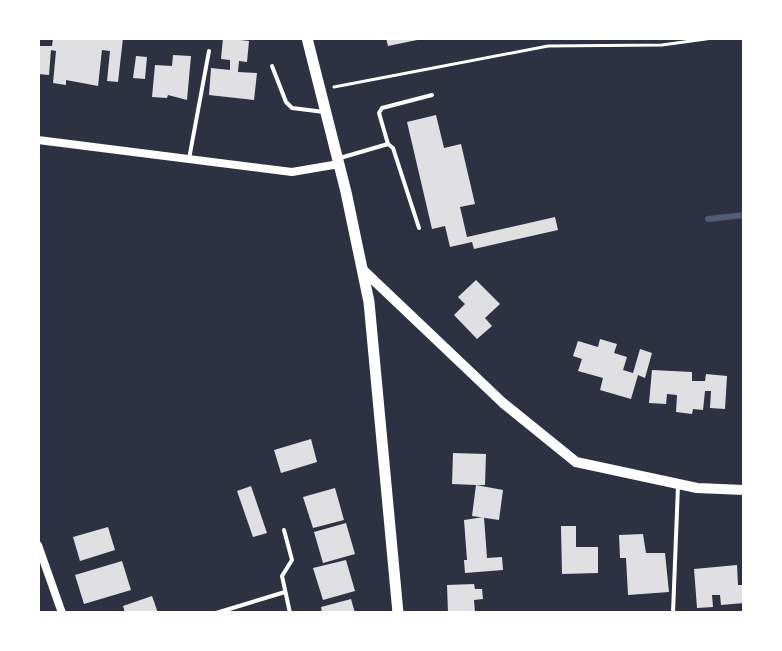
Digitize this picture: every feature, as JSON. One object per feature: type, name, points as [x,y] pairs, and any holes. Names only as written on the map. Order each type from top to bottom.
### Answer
[{"type":"main road","points":[[307,38],[369,302],[398,613]]},
{"type":"street","points":[[38,140],[292,172],[338,161]]},
{"type":"street","points":[[362,269],[503,403],[576,462],[697,488],[744,490]]},
{"type":"street","points":[[38,545],[62,613]]},
{"type":"lane","points":[[189,159],[209,51]]},
{"type":"lane","points":[[272,66],[286,102],[292,108],[326,112]]},
{"type":"lane","points":[[419,228],[379,113],[382,108],[432,95]]},
{"type":"lane","points":[[338,161],[388,144]]},
{"type":"lane","points":[[673,613],[678,484]]},
{"type":"lane","points":[[284,530],[292,553],[292,560],[282,576],[290,613]]},
{"type":"lane","points":[[216,613],[285,592]]},
{"type":"path","points":[[320,90],[548,46],[662,45],[713,38]]},
{"type":"building","points":[[53,38],[123,38],[118,82],[107,81],[110,51],[102,50],[98,86],[66,80],[66,85],[53,83],[56,51],[51,50],[49,75],[38,74],[38,46],[52,46]]},
{"type":"building","points":[[223,38],[249,41],[247,62],[239,61],[238,72],[257,73],[254,100],[209,95],[211,68],[230,70],[230,60],[221,59]]},
{"type":"building","points":[[386,38],[422,38],[422,39],[388,46]]},
{"type":"building","points":[[173,55],[191,56],[187,100],[168,95],[167,98],[152,97],[155,65],[172,66]]},
{"type":"building","points":[[136,56],[147,57],[145,79],[133,78]]},
{"type":"building","points":[[436,115],[444,148],[461,144],[475,204],[460,207],[467,237],[555,217],[558,230],[474,249],[472,242],[450,247],[445,226],[432,229],[407,122]]},
{"type":"building","points":[[476,280],[500,304],[485,318],[492,326],[477,339],[454,315],[465,304],[458,297]]},
{"type":"building","points":[[600,339],[617,344],[614,353],[627,357],[623,370],[633,373],[640,349],[652,353],[645,378],[638,375],[631,399],[600,390],[603,378],[578,371],[582,359],[573,356],[578,341],[598,347]]},
{"type":"building","points":[[652,370],[692,372],[692,381],[705,381],[706,374],[727,376],[725,409],[710,408],[711,391],[705,391],[703,410],[693,409],[692,414],[676,412],[677,395],[667,394],[666,404],[649,403]]},
{"type":"building","points":[[311,439],[317,462],[281,473],[274,450]]},
{"type":"building","points":[[453,453],[486,454],[485,485],[452,484]]},
{"type":"building","points":[[476,485],[503,490],[499,520],[472,516]]},
{"type":"building","points":[[251,486],[267,533],[253,537],[237,491]]},
{"type":"building","points":[[335,488],[344,520],[313,528],[303,497]]},
{"type":"building","points":[[484,517],[487,558],[502,557],[503,570],[465,573],[464,520]]},
{"type":"building","points":[[346,523],[355,554],[323,563],[314,532]]},
{"type":"building","points":[[561,526],[576,526],[576,547],[598,547],[598,573],[562,574]]},
{"type":"building","points":[[108,527],[115,550],[80,561],[73,537]]},
{"type":"building","points":[[643,534],[646,553],[665,553],[669,592],[628,595],[626,558],[620,558],[619,535]]},
{"type":"building","points":[[346,560],[355,591],[323,600],[313,568]]},
{"type":"building","points":[[122,561],[131,590],[84,604],[75,575]]},
{"type":"building","points":[[737,565],[738,585],[744,585],[744,603],[721,605],[720,595],[712,595],[713,607],[697,608],[694,569]]},
{"type":"building","points":[[474,584],[475,589],[482,589],[483,599],[474,600],[475,613],[448,613],[447,585]]},
{"type":"building","points":[[152,596],[158,613],[125,613],[123,606]]},
{"type":"building","points":[[351,599],[355,613],[322,613],[321,607]]},
{"type":"waterway","points":[[708,219],[744,215]]}]
